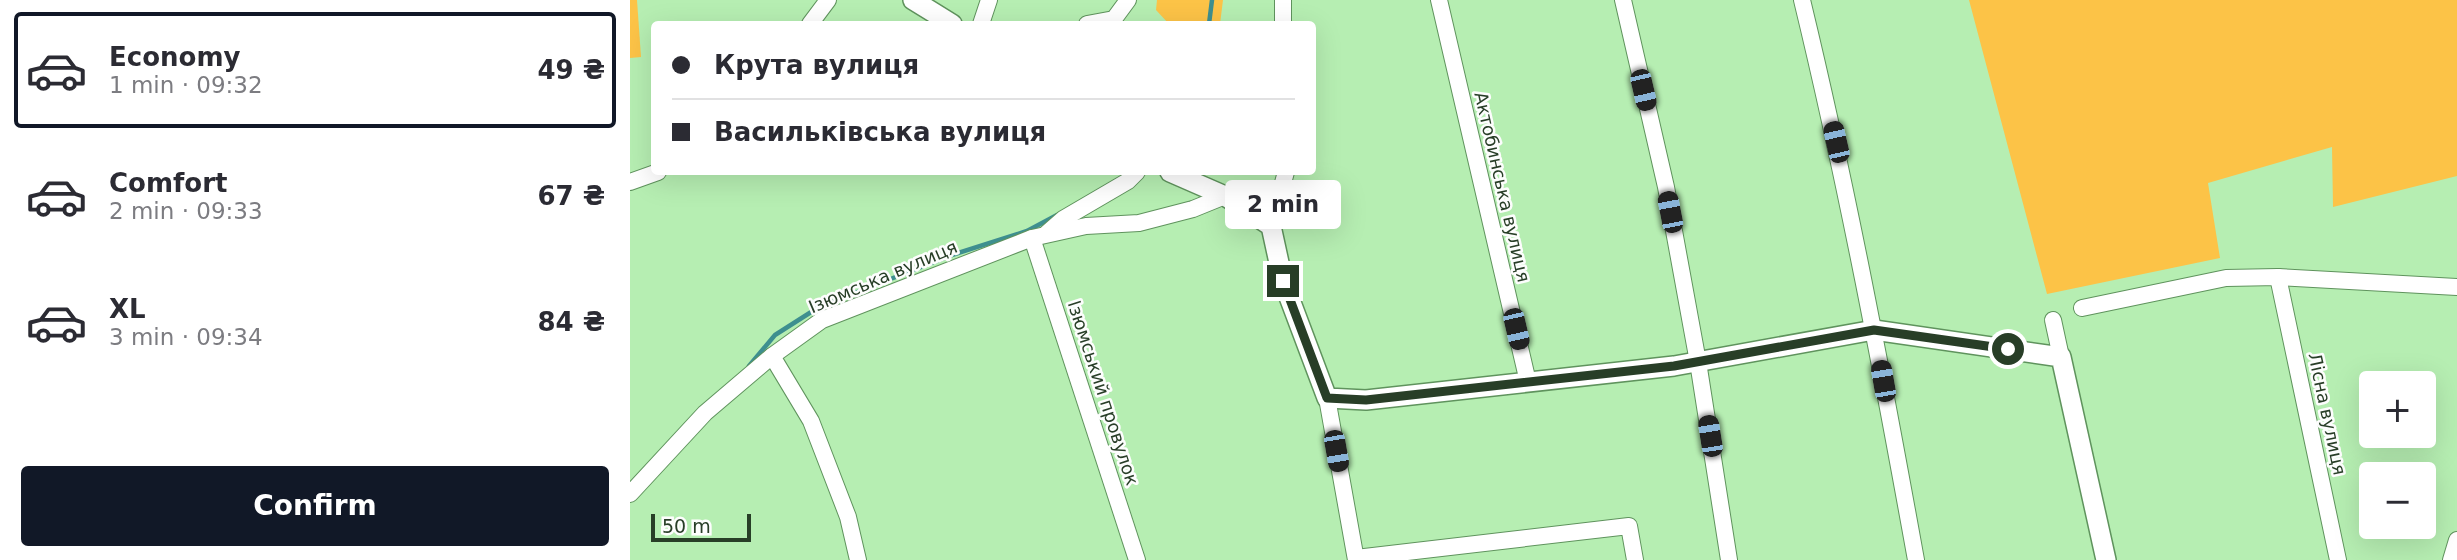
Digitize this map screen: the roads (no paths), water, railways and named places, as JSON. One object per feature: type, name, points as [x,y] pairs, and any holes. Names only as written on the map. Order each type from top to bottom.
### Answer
[{"type":"street","points":[[812,21],[828,0]]},
{"type":"street","points":[[913,0],[947,21]]},
{"type":"street","points":[[982,21],[989,0]]},
{"type":"street","points":[[1103,21],[1114,19],[1128,0]]},
{"type":"street","points":[[1283,0],[1283,21]]},
{"type":"street","name":"Актобинська вулиця","points":[[1439,0],[1528,382]]},
{"type":"street","points":[[1623,0],[1666,187],[1698,362],[1729,560]]},
{"type":"street","points":[[1802,0],[1836,142],[1916,560]]},
{"type":"street","points":[[630,182],[651,174]]},
{"type":"street","name":"Ізюмська вулиця","points":[[1038,236],[1134,175]]},
{"type":"street","points":[[1177,175],[1225,196],[1271,226]]},
{"type":"street","points":[[1285,175],[1271,226],[1283,281],[1327,398],[1356,559],[1629,526],[1636,560]]},
{"type":"street","name":"Ізюмська вулиця","points":[[630,495],[705,413],[772,356],[822,320],[1038,236],[1086,226],[1139,223],[1193,209],[1225,196]]},
{"type":"street","name":"Ізюмський провулок","points":[[1038,236],[1137,560]]},
{"type":"street","points":[[2082,308],[2226,278],[2278,277],[2457,287]]},
{"type":"street","name":"Лісна вулиця","points":[[2278,277],[2338,560]]},
{"type":"street","points":[[2053,320],[2106,560]]},
{"type":"street","points":[[1327,398],[1366,400],[1698,362],[1874,330],[2061,357]]},
{"type":"street","points":[[772,356],[811,421],[848,517],[858,560]]},
{"type":"street","points":[[2451,560],[2457,540]]},
{"type":"waterway","points":[[1209,21],[1212,0]]},
{"type":"waterway","points":[[749,366],[775,335],[819,307],[952,255],[1027,231],[1057,215]]}]
